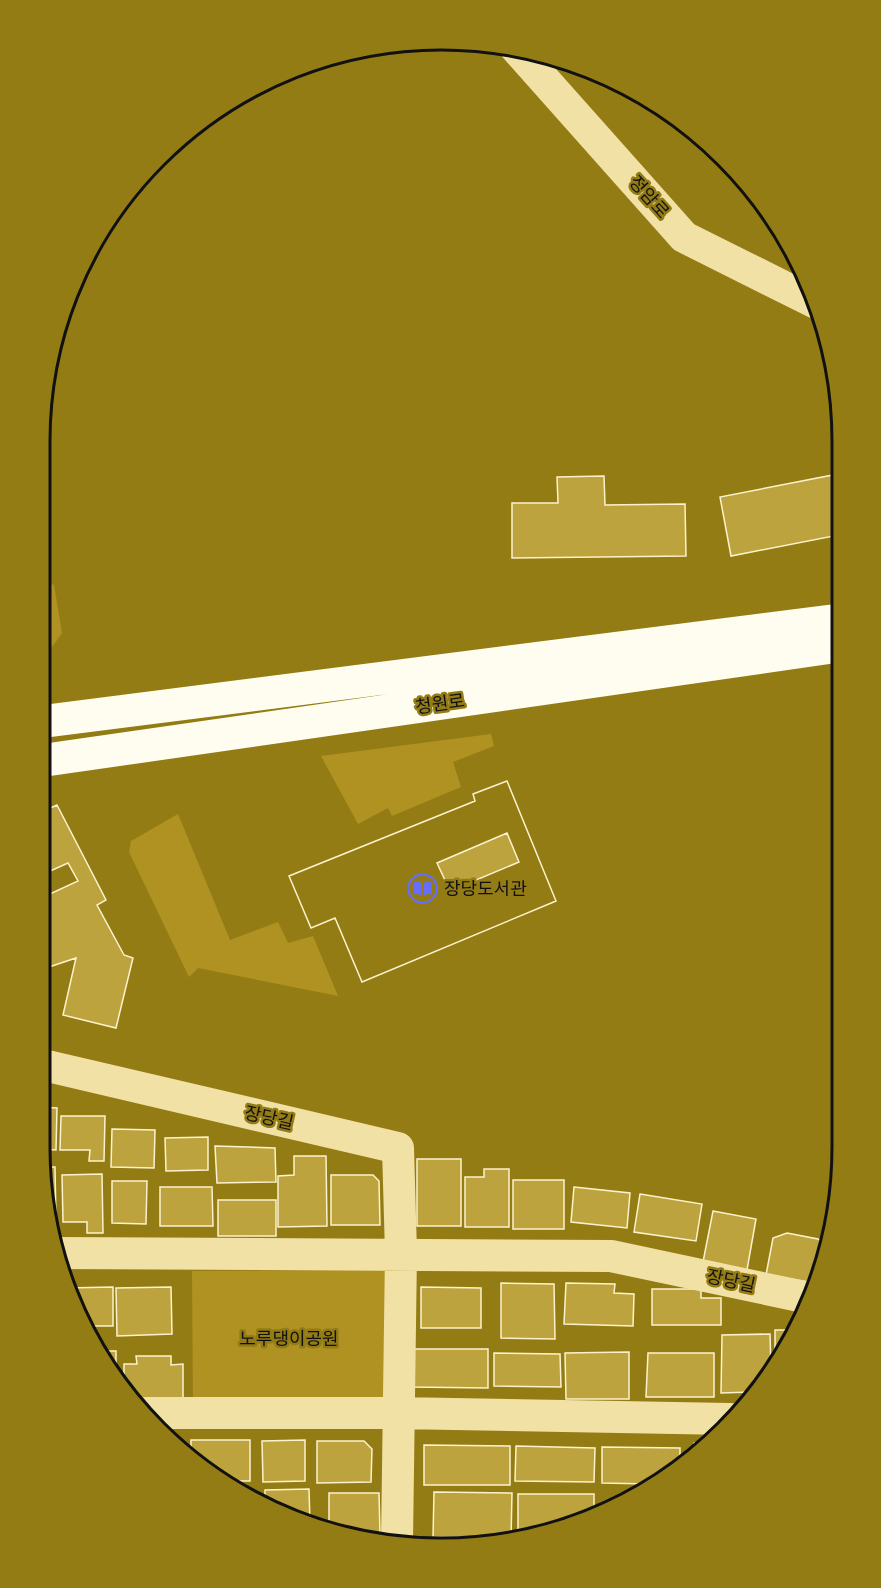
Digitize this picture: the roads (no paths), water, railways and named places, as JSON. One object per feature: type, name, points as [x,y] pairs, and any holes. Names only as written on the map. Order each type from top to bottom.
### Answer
[{"type":"main road","name":"청원로","points":[[50,721],[832,621]]},
{"type":"main road","name":"청원로","points":[[50,758],[832,647]]},
{"type":"street","name":"정암로","points":[[523,59],[684,237],[804,297]]},
{"type":"street","points":[[691,638],[832,608]]},
{"type":"street","name":"장당길","points":[[50,1067],[398,1148],[401,1253],[397,1536]]},
{"type":"street","name":"장당길","points":[[64,1253],[401,1253],[611,1256],[802,1297]]},
{"type":"street","points":[[154,1413],[398,1413],[722,1419]]},
{"type":"place","name":"장당도서관","points":[[423,889]]},
{"type":"park label","name":"노루댕이공원","points":[[289,1339]]}]
